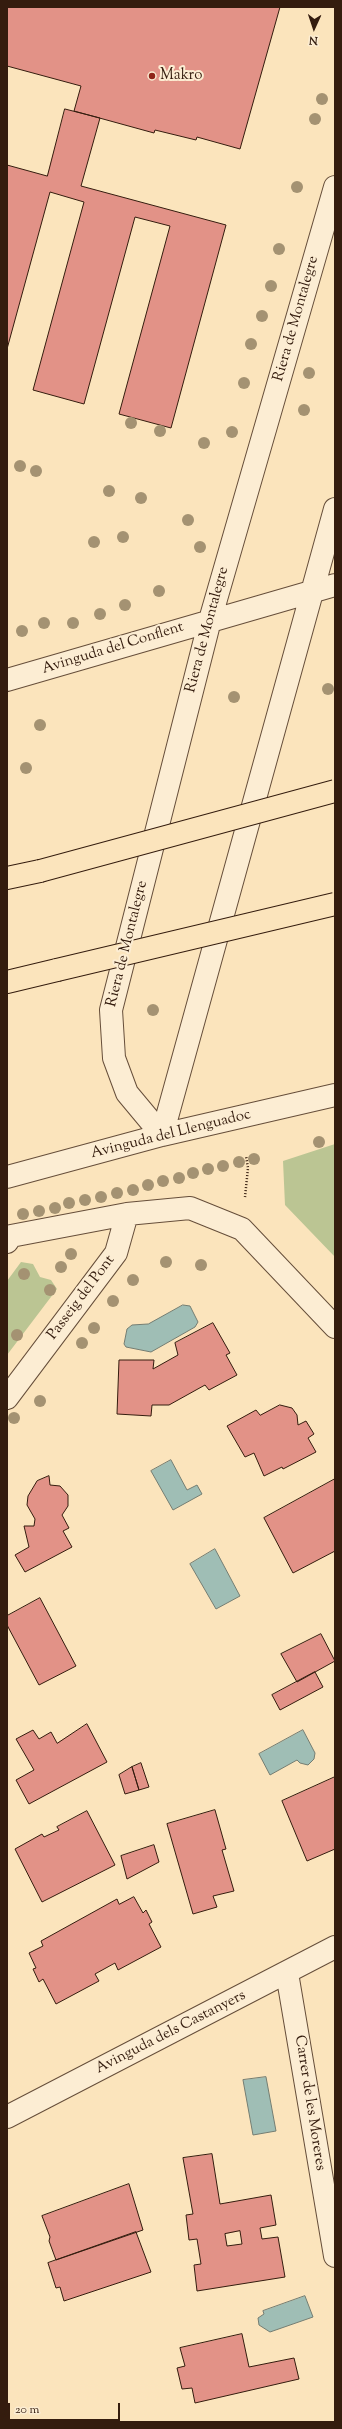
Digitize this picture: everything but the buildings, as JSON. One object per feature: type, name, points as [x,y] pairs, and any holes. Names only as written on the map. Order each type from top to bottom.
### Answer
[{"type":"highway","points":[[7,878],[40,871],[335,791]]},
{"type":"highway","points":[[7,982],[335,904]]},
{"type":"street","name":"Riera de Montalegre","points":[[162,1134],[127,1093],[114,1058],[111,1010],[210,620],[335,187]]},
{"type":"street","points":[[162,1134],[313,593],[335,508]]},
{"type":"street","name":"Avinguda del Conflent","points":[[7,680],[210,620],[313,593],[335,585]]},
{"type":"street","name":"Avinguda del Llenguadoc","points":[[7,1177],[162,1134],[335,1095]]},
{"type":"street","points":[[7,1242],[11,1236],[127,1214],[190,1208],[242,1229],[335,1327]]},
{"type":"street","name":"Passeig del Pont","points":[[7,1398],[116,1253],[127,1214]]},
{"type":"street","name":"Avinguda dels Castanyers","points":[[7,2117],[335,1947]]},
{"type":"street","name":"Carrer de les Moreres","points":[[287,1973],[335,2256]]},
{"type":"path","points":[[242,1229],[248,1168],[246,1156]]},
{"type":"green space","points":[[335,1144],[335,1257],[285,1205],[283,1161]]},
{"type":"green space","points":[[21,1262],[33,1264],[40,1277],[51,1280],[57,1289],[7,1355],[7,1281]]},
{"type":"water","points":[[183,1305],[190,1306],[198,1322],[195,1327],[151,1352],[126,1347],[124,1344],[127,1329],[132,1325],[148,1324]]},
{"type":"water","points":[[171,1460],[187,1490],[197,1485],[202,1494],[173,1510],[151,1471]]},
{"type":"water","points":[[215,1549],[240,1596],[216,1609],[190,1564]]},
{"type":"water","points":[[303,1730],[315,1753],[314,1759],[308,1765],[300,1763],[297,1760],[270,1775],[259,1754]]},
{"type":"water","points":[[266,2077],[276,2131],[253,2135],[243,2080]]},
{"type":"water","points":[[305,2296],[313,2317],[270,2332],[259,2325],[258,2318],[264,2314],[263,2311]]},
{"type":"place","name":"Makro","points":[[152,76]]}]
